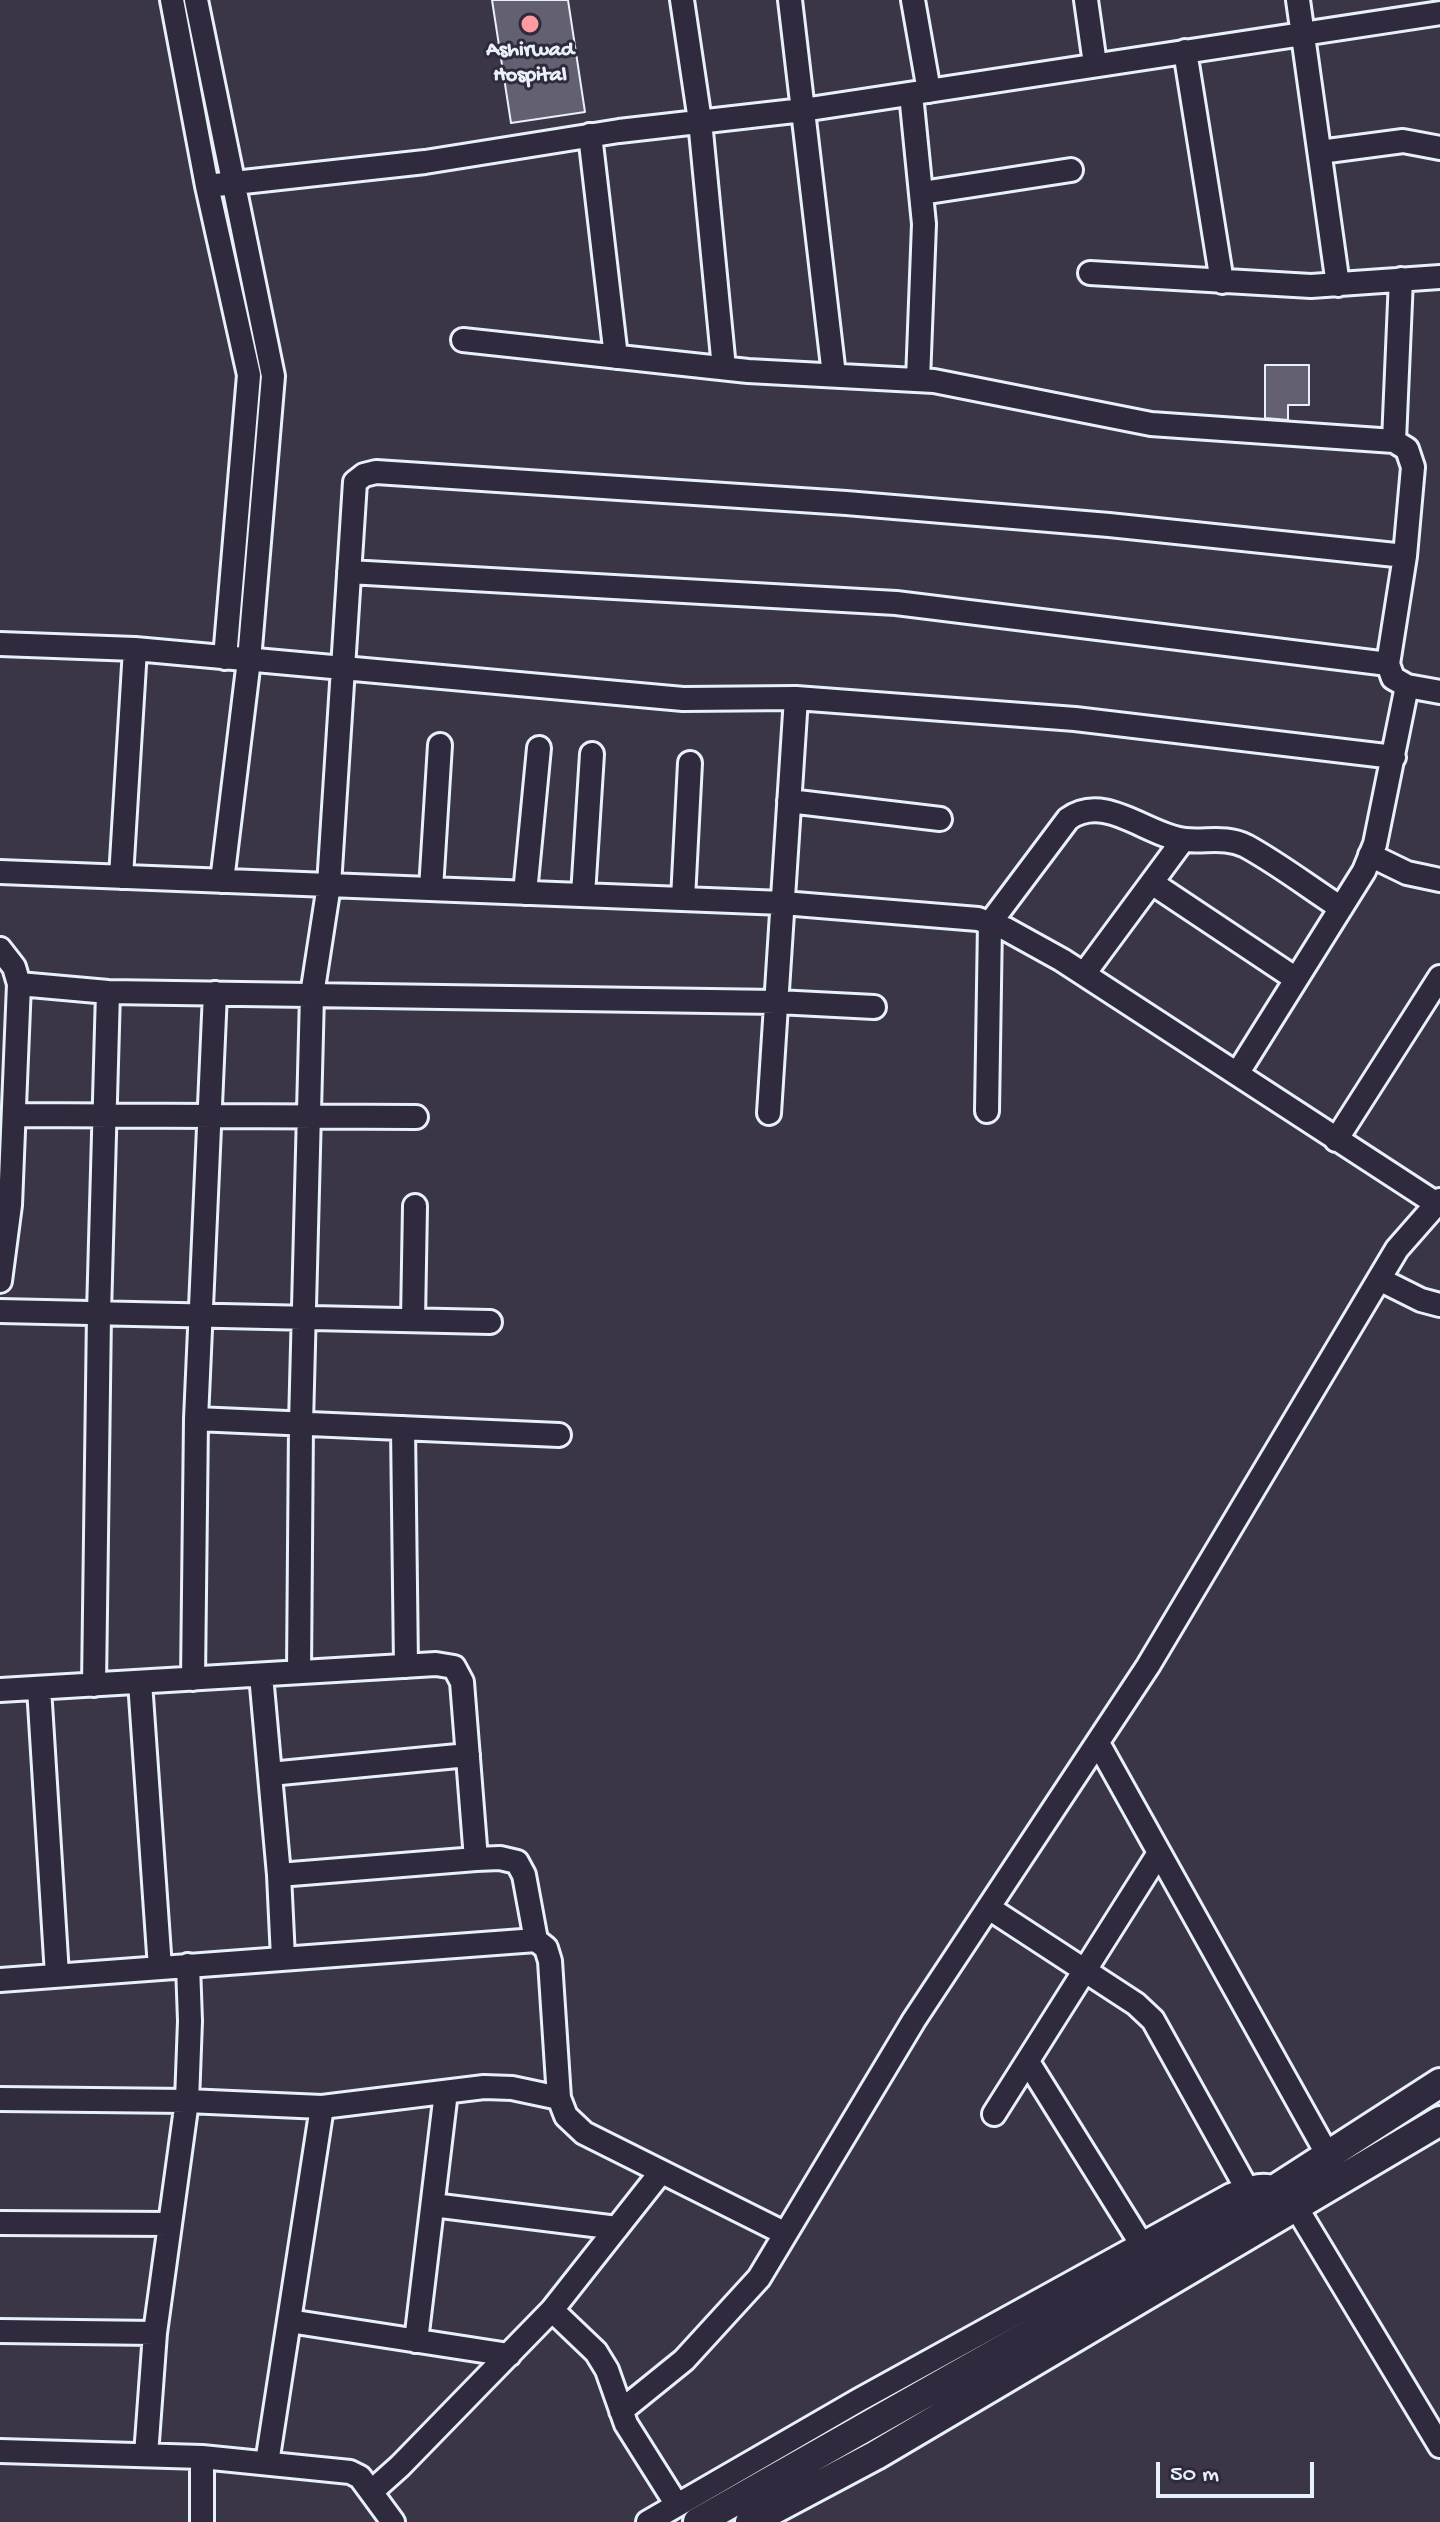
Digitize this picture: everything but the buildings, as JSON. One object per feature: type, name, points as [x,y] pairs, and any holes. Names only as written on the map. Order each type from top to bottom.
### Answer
[{"type":"main road","points":[[750,2522],[876,2455],[1335,2168],[1440,2083]]},
{"type":"main road","points":[[1335,2168],[1440,2121]]},
{"type":"main road","points":[[687,2513],[1207,2248]]},
{"type":"street","points":[[172,0],[207,186],[249,375],[225,658]]},
{"type":"street","points":[[196,0],[273,376],[249,660],[222,881]]},
{"type":"street","points":[[682,0],[700,121],[724,368]]},
{"type":"street","points":[[790,0],[834,375]]},
{"type":"street","points":[[913,0],[920,93],[924,224],[918,380]]},
{"type":"street","points":[[1086,0],[1095,64]]},
{"type":"street","points":[[1298,0],[1338,285]]},
{"type":"street","points":[[207,186],[425,162],[590,135],[803,110],[1440,13]]},
{"type":"street","points":[[1185,51],[1222,282]]},
{"type":"street","points":[[590,135],[616,357]]},
{"type":"street","points":[[1320,152],[1392,141],[1416,142],[1440,148]]},
{"type":"street","points":[[922,193],[1071,170]]},
{"type":"street","points":[[1090,273],[1311,286],[1440,277]]},
{"type":"street","points":[[1394,441],[1401,279]]},
{"type":"street","points":[[463,340],[724,368],[918,380],[974,387],[1151,424],[1394,441],[1407,449],[1413,467],[1405,556],[1388,664],[1393,678],[1407,686],[1440,692]]},
{"type":"street","points":[[299,1672],[301,1424],[312,995],[329,885],[355,482],[364,475],[376,472],[846,503],[1109,525],[1405,556]]},
{"type":"street","points":[[349,572],[896,603],[1388,664]]},
{"type":"street","points":[[0,644],[135,649],[683,699],[796,698],[1075,719],[1394,757]]},
{"type":"street","points":[[121,877],[135,649]]},
{"type":"street","points":[[1237,1074],[1341,908],[1370,855],[1394,757],[1407,686]]},
{"type":"street","points":[[769,1113],[796,698]]},
{"type":"street","points":[[431,889],[440,745]]},
{"type":"street","points":[[525,893],[539,748]]},
{"type":"street","points":[[583,895],[592,754]]},
{"type":"street","points":[[683,899],[690,763]]},
{"type":"street","points":[[789,801],[940,819]]},
{"type":"street","points":[[987,1111],[990,923],[1068,819],[1080,810],[1101,809],[1183,840],[1225,839],[1245,846],[1341,908]]},
{"type":"street","points":[[1084,974],[1183,840]]},
{"type":"street","points":[[1370,855],[1407,873],[1440,880]]},
{"type":"street","points":[[0,872],[783,903],[978,919],[1006,929],[1084,974],[1439,1204],[1397,1249],[1148,1666],[914,2020],[759,2278],[707,2338],[621,2411]]},
{"type":"street","points":[[1152,883],[1296,979]]},
{"type":"street","points":[[0,949],[14,967],[19,984],[8,1075],[14,1115],[10,1205],[1,1272]]},
{"type":"street","points":[[1336,1140],[1440,977]]},
{"type":"street","points":[[19,984],[108,992],[777,1002],[874,1007]]},
{"type":"street","points":[[94,1685],[99,1313],[108,992]]},
{"type":"street","points":[[193,1679],[196,1419],[215,993]]},
{"type":"street","points":[[14,1115],[416,1117]]},
{"type":"street","points":[[413,1320],[415,1206]]},
{"type":"street","points":[[1379,1279],[1440,1306]]},
{"type":"street","points":[[0,1311],[490,1322]]},
{"type":"street","points":[[196,1419],[559,1435]]},
{"type":"street","points":[[403,1428],[406,1666]]},
{"type":"street","points":[[0,1690],[436,1664],[454,1667],[462,1682],[476,1859]]},
{"type":"street","points":[[261,1675],[279,1875],[283,1958]]},
{"type":"street","points":[[140,1682],[160,1968]]},
{"type":"street","points":[[39,1688],[57,1975]]},
{"type":"street","points":[[1098,1743],[1335,2168]]},
{"type":"street","points":[[270,1774],[468,1755]]},
{"type":"street","points":[[994,2114],[1159,1853]]},
{"type":"street","points":[[279,1875],[476,1859],[500,1858],[517,1862],[524,1875],[536,1940],[546,1948],[550,1961],[559,2098],[566,2116],[584,2133],[784,2233]]},
{"type":"street","points":[[989,1908],[1136,2004],[1153,2020],[1247,2189]]},
{"type":"street","points":[[0,1980],[536,1940]]},
{"type":"street","points":[[146,2455],[155,2333],[187,2101],[190,2021],[188,1965]]},
{"type":"street","points":[[1028,2062],[1142,2245]]},
{"type":"street","points":[[0,2099],[187,2101],[322,2107],[484,2087],[512,2088],[559,2098]]},
{"type":"street","points":[[416,2341],[446,2092]]},
{"type":"street","points":[[267,2463],[322,2107]]},
{"type":"street","points":[[371,2492],[552,2310],[661,2172]]},
{"type":"street","points":[[648,2522],[687,2513],[872,2393],[1231,2195],[1262,2186],[1287,2198],[1440,2446]]},
{"type":"street","points":[[433,2205],[617,2228]]},
{"type":"street","points":[[0,2223],[170,2224]]},
{"type":"street","points":[[552,2310],[596,2352],[607,2370],[626,2424],[687,2513]]},
{"type":"street","points":[[289,2321],[509,2355]]},
{"type":"street","points":[[0,2331],[155,2333]]},
{"type":"street","points":[[0,2451],[202,2457],[350,2472],[360,2477],[388,2521]]},
{"type":"street","points":[[202,2457],[202,2522]]},
{"type":"place","name":"Ashirwad Hospital","points":[[530,24]]}]
